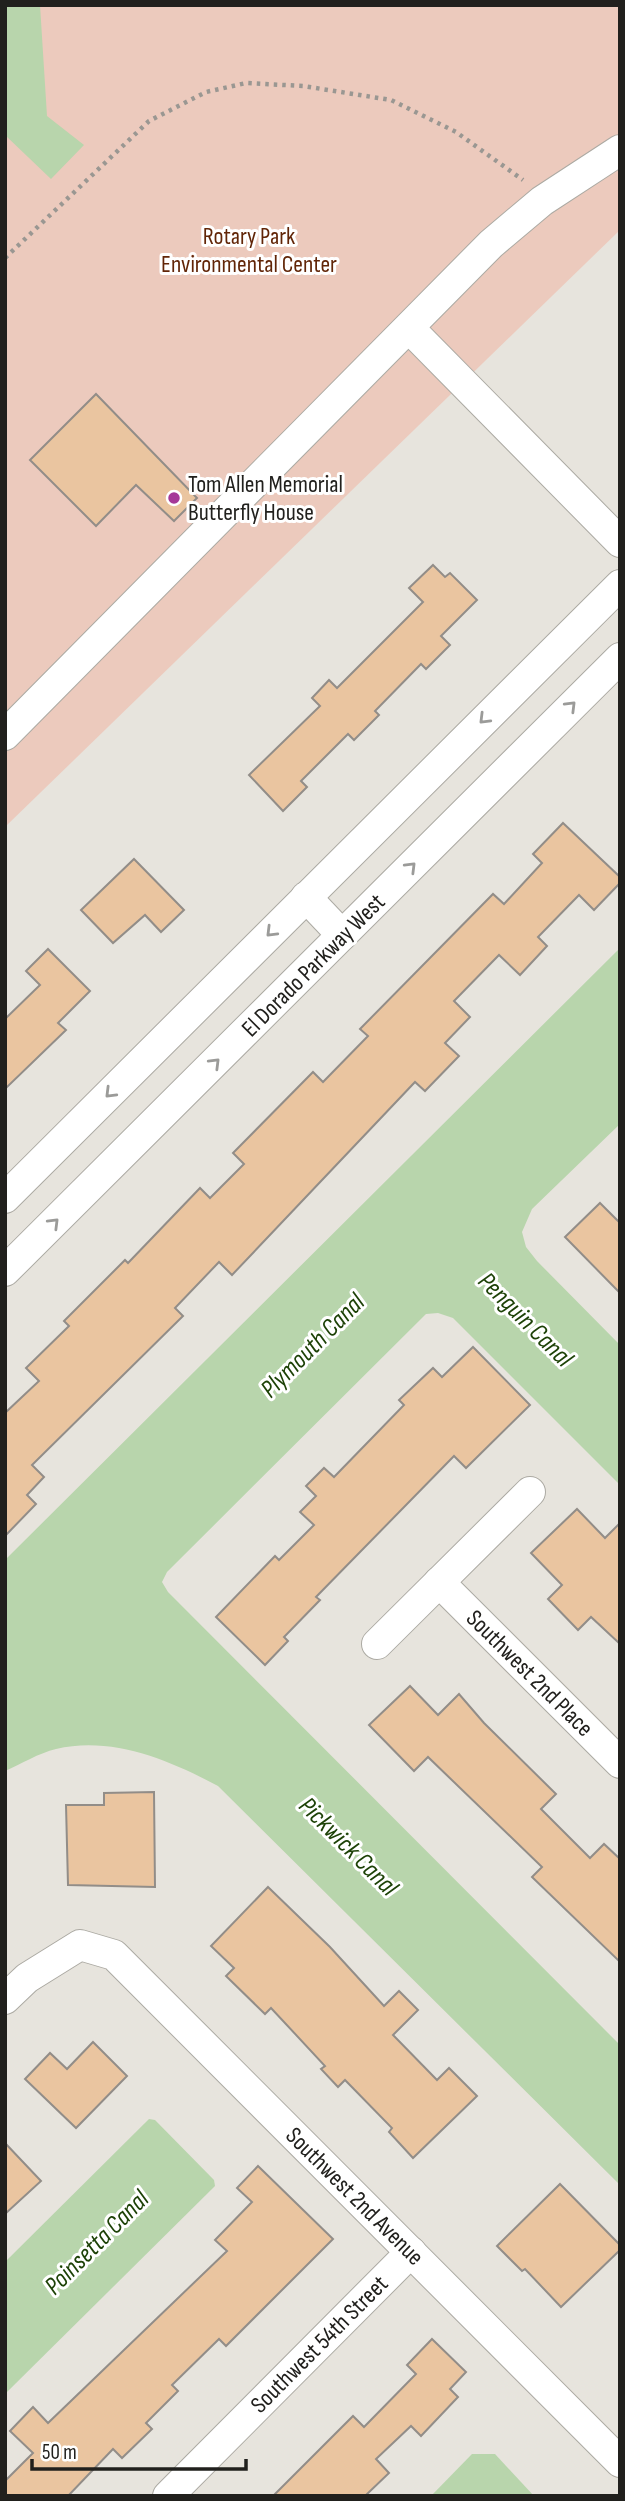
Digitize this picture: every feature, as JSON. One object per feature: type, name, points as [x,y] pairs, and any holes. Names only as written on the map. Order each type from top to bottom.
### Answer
[{"type":"street","points":[[5,735],[491,244],[542,201],[620,150]]},
{"type":"street","points":[[409,328],[620,542]]},
{"type":"street","points":[[5,1198],[620,585]]},
{"type":"street","name":"El Dorado Parkway West","points":[[5,1271],[620,658]]},
{"type":"street","points":[[306,897],[342,935]]},
{"type":"street","points":[[377,1644],[530,1492]]},
{"type":"street","name":"Southwest 2nd Place","points":[[439,1583],[620,1763]]},
{"type":"street","name":"Southwest 2nd Avenue","points":[[5,1999],[27,1978],[80,1945],[114,1955],[620,2462]]},
{"type":"street","name":"Southwest 54th Street","points":[[168,2496],[411,2252]]},
{"type":"path","points":[[5,258],[149,121],[206,92],[246,83],[303,86],[391,100],[456,132],[514,172],[542,201]]},
{"type":"green space","name":"Rotary Park Environmental Center","points":[[5,5],[620,5],[620,230],[5,827]]},
{"type":"water","points":[[5,5],[40,5],[47,116],[84,145],[51,179],[5,135]]},
{"type":"water","points":[[620,948],[620,1124],[532,1209],[522,1232],[526,1247],[537,1261],[620,1345],[620,1485],[453,1318],[438,1313],[426,1314],[167,1572],[162,1582],[168,1592],[620,2045],[620,2185],[218,1786],[160,1759],[119,1748],[98,1746],[56,1749],[5,1771],[5,1560]]},
{"type":"water","name":"Poinsetta Canal","points":[[149,2119],[155,2120],[214,2180],[215,2186],[5,2394],[5,2262]]},
{"type":"water","points":[[472,2454],[495,2454],[534,2496],[431,2496]]},
{"type":"building","points":[[96,394],[197,498],[174,521],[136,485],[96,526],[30,460]]},
{"type":"building","points":[[433,565],[445,577],[450,573],[477,600],[441,636],[450,645],[426,669],[421,664],[375,711],[379,715],[354,740],[348,734],[301,781],[307,787],[283,811],[249,775],[320,706],[312,698],[329,680],[337,688],[423,602],[409,588]]},
{"type":"building","points":[[563,823],[620,877],[620,883],[594,910],[579,895],[538,937],[547,946],[520,975],[499,955],[454,1001],[470,1017],[445,1043],[459,1056],[425,1091],[415,1082],[232,1275],[219,1262],[175,1308],[183,1316],[32,1465],[44,1477],[27,1495],[36,1504],[5,1536],[5,1413],[39,1381],[26,1368],[69,1326],[64,1321],[125,1260],[128,1263],[200,1188],[210,1198],[244,1164],[233,1153],[313,1072],[323,1082],[368,1036],[360,1029],[493,894],[504,904],[542,863],[533,854]]},
{"type":"building","points":[[134,859],[184,910],[161,932],[145,915],[113,943],[81,910]]},
{"type":"building","points":[[48,949],[90,991],[58,1023],[66,1030],[5,1089],[5,1019],[40,985],[26,971]]},
{"type":"building","points":[[600,1203],[620,1223],[620,1293],[565,1237]]},
{"type":"building","points":[[473,1347],[530,1405],[466,1468],[454,1456],[316,1597],[320,1600],[284,1637],[288,1641],[265,1665],[216,1617],[275,1556],[279,1560],[314,1525],[300,1512],[316,1496],[306,1486],[324,1468],[334,1477],[404,1405],[399,1400],[433,1368],[442,1377]]},
{"type":"building","points":[[577,1509],[605,1538],[620,1523],[620,1644],[591,1617],[578,1630],[548,1599],[562,1585],[531,1553]]},
{"type":"building","points":[[410,1686],[438,1715],[459,1694],[484,1723],[556,1794],[541,1809],[590,1858],[604,1844],[620,1859],[620,1962],[532,1877],[542,1867],[428,1757],[414,1771],[369,1725]]},
{"type":"building","points":[[154,1792],[155,1887],[68,1885],[66,1805],[104,1805],[104,1793]]},
{"type":"building","points":[[268,1887],[330,1947],[384,2006],[399,1991],[418,2010],[393,2035],[437,2080],[449,2068],[477,2096],[413,2158],[389,2132],[392,2128],[345,2080],[338,2087],[321,2069],[325,2066],[271,2008],[265,2014],[226,1976],[234,1968],[211,1946]]},
{"type":"building","points":[[93,2042],[127,2076],[76,2128],[25,2079],[50,2053],[67,2069]]},
{"type":"building","points":[[5,2143],[41,2181],[5,2214]]},
{"type":"building","points":[[258,2166],[333,2239],[226,2346],[219,2339],[172,2385],[178,2391],[146,2423],[152,2429],[122,2458],[113,2449],[68,2496],[5,2496],[5,2481],[33,2453],[10,2431],[33,2407],[48,2423],[227,2251],[215,2240],[252,2202],[237,2188]]},
{"type":"building","points":[[560,2184],[620,2245],[620,2250],[561,2307],[525,2269],[522,2271],[497,2246]]},
{"type":"building","points":[[432,2339],[466,2372],[450,2389],[458,2397],[421,2436],[411,2426],[376,2459],[389,2473],[365,2496],[273,2496],[353,2416],[364,2427],[416,2374],[407,2365]]},
{"type":"place","name":"Tom Allen Memorial Butterfly House","points":[[174,498]]},
{"type":"water label","name":"Penguin Canal","points":[[526,1319]]},
{"type":"water label","name":"Plymouth Canal","points":[[312,1345]]},
{"type":"water label","name":"Pickwick Canal","points":[[349,1846]]}]
